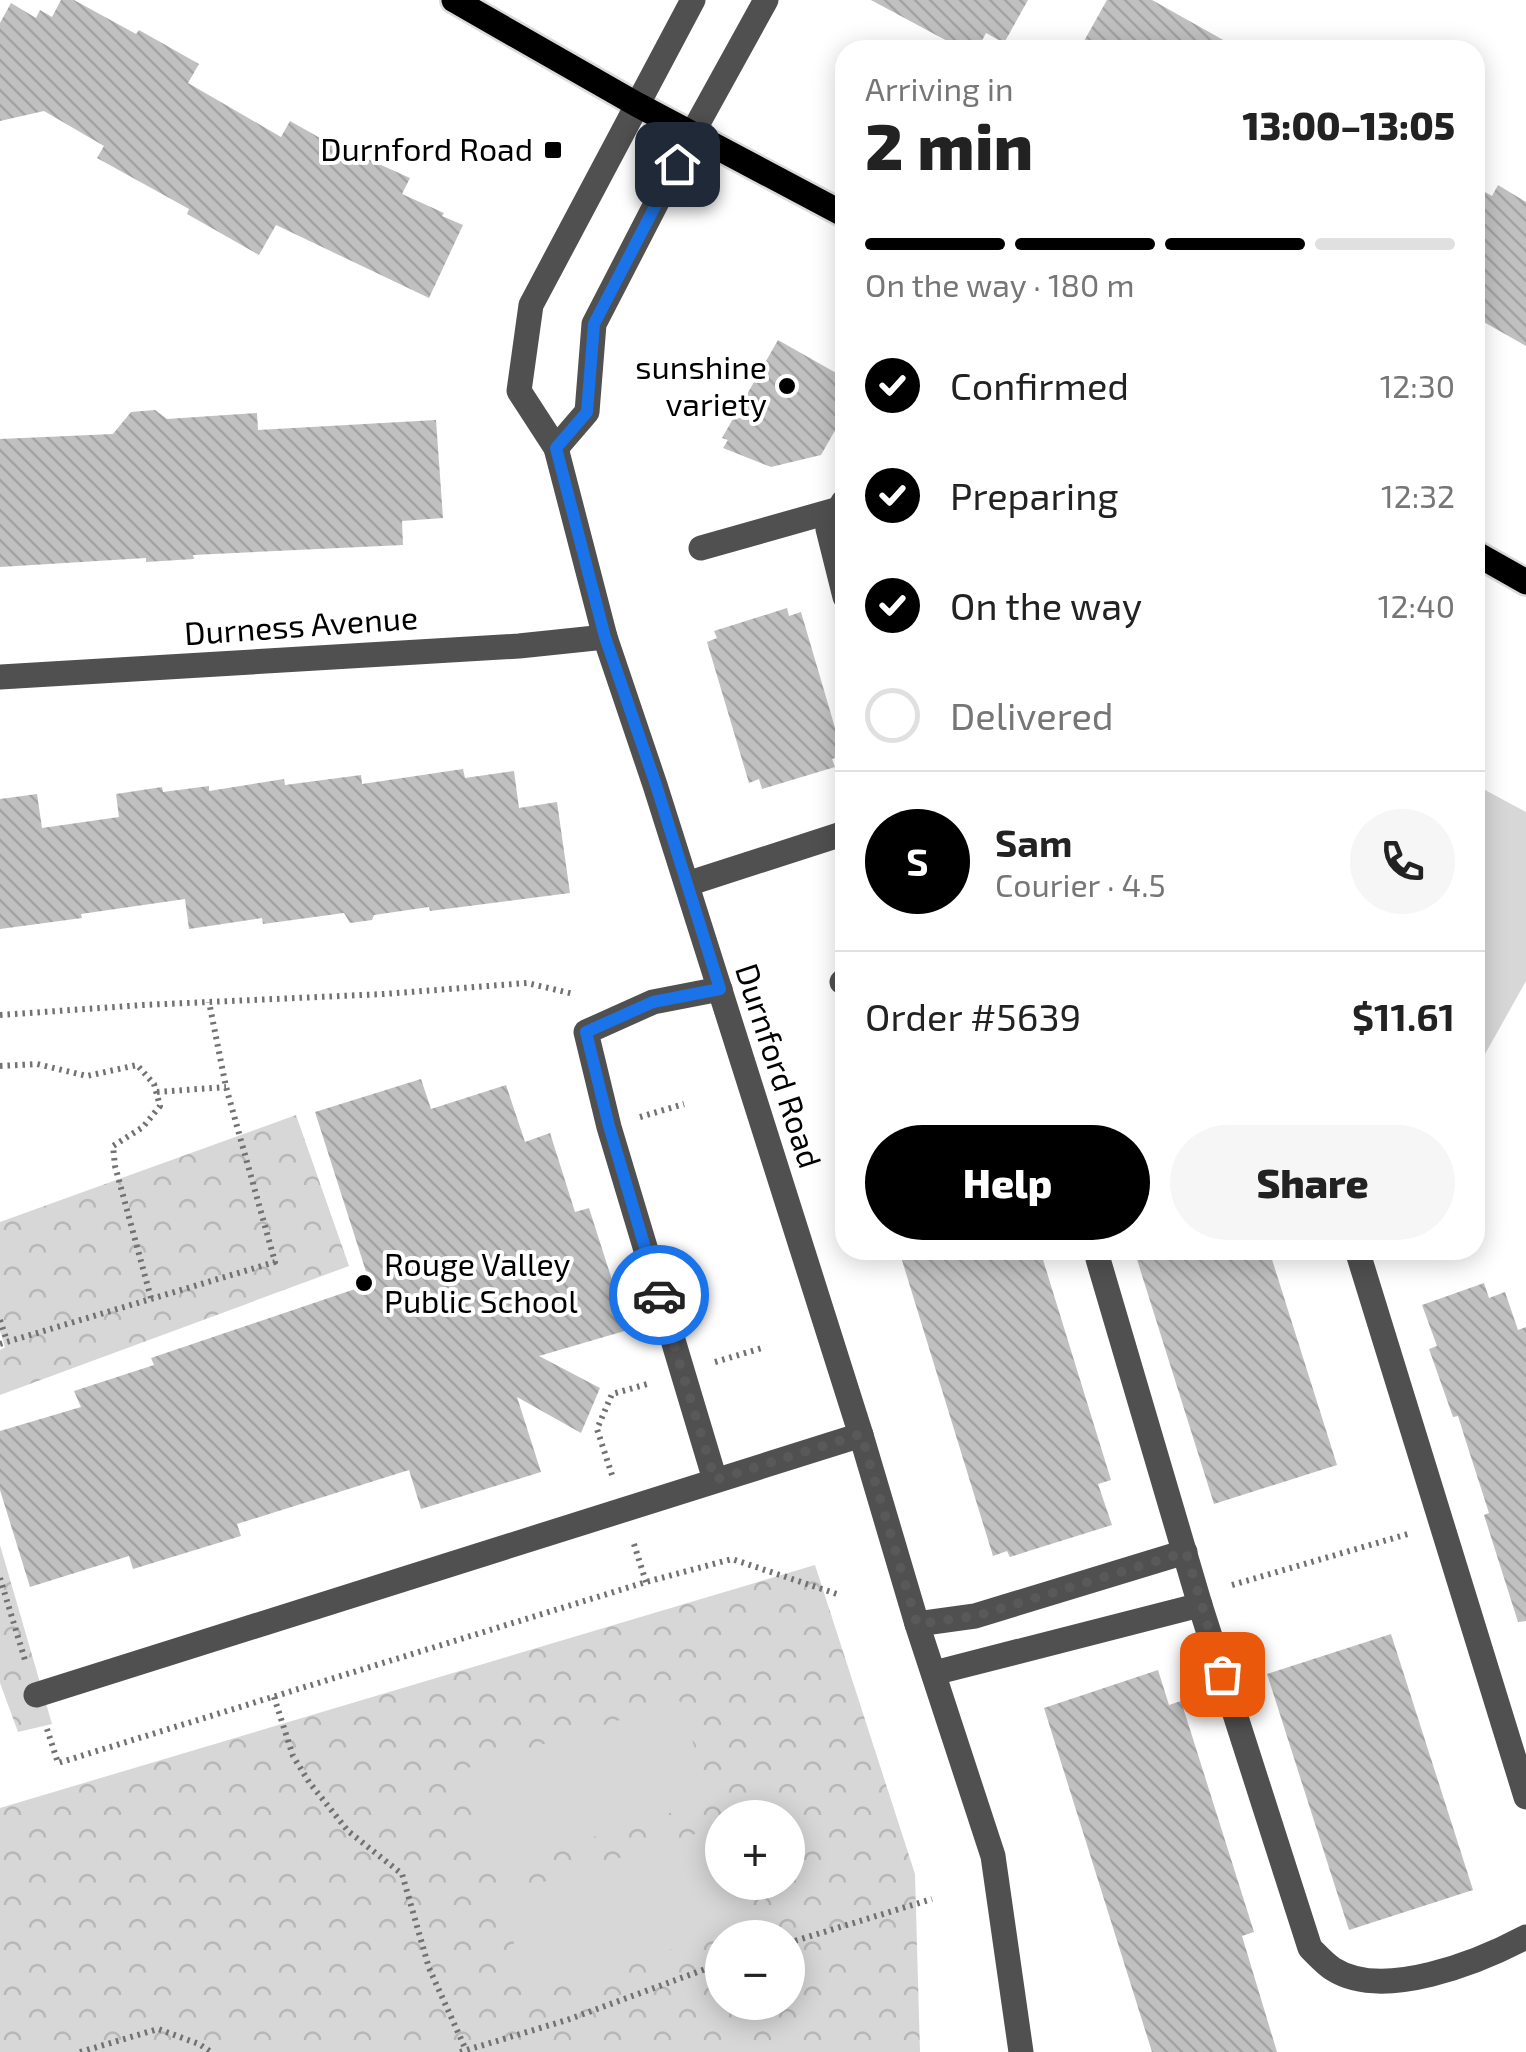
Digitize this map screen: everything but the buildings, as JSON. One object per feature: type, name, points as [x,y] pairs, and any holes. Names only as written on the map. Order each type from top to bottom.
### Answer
[{"type":"main road","points":[[454,0],[636,104],[835,210]]},
{"type":"main road","points":[[1485,559],[1526,582]]},
{"type":"street","name":"Durnford Road","points":[[692,0],[532,305],[519,391],[556,448],[605,637],[993,1856],[1021,2052]]},
{"type":"street","points":[[556,448],[587,412],[594,324],[766,0]]},
{"type":"street","points":[[701,548],[835,505]]},
{"type":"street","points":[[835,516],[828,530],[835,557]]},
{"type":"street","name":"Durness Avenue","points":[[0,678],[519,646],[605,637]]},
{"type":"street","points":[[686,884],[835,836]]},
{"type":"street","points":[[715,1480],[609,1126],[586,1032],[653,1002],[720,989]]},
{"type":"street","points":[[1098,1260],[1199,1600],[1310,1948],[1334,1970],[1369,1982],[1435,1974],[1496,1953],[1526,1937]]},
{"type":"street","points":[[1360,1260],[1526,1797]]},
{"type":"street","points":[[36,1695],[861,1434]]},
{"type":"street","points":[[917,1624],[976,1616],[1186,1552]]},
{"type":"street","points":[[934,1674],[1199,1600]]},
{"type":"path","points":[[0,1015],[528,983],[574,994]]},
{"type":"path","points":[[0,1320],[4,1343],[276,1262],[226,1088],[209,1002]]},
{"type":"path","points":[[0,1066],[37,1064],[87,1076],[137,1065],[154,1084],[160,1106],[144,1126],[113,1146],[151,1298]]},
{"type":"path","points":[[157,1092],[226,1088]]},
{"type":"path","points":[[646,1582],[597,1429],[612,1394],[762,1348]]},
{"type":"path","points":[[1199,1600],[1442,1524]]},
{"type":"path","points":[[0,1578],[58,1764],[646,1582],[732,1559],[840,1595]]},
{"type":"path","points":[[274,1697],[293,1756],[309,1782],[348,1831],[402,1874],[430,1968],[463,2051],[567,2020],[705,1969]]},
{"type":"path","points":[[805,1938],[932,1899]]},
{"type":"path","points":[[80,2052],[158,2029],[211,2052]]},
{"type":"green space","points":[[1485,790],[1526,812],[1526,981],[1485,1054]]},
{"type":"green space","points":[[296,1115],[349,1266],[0,1395],[0,1350],[5,1347],[0,1331],[0,1222]]},
{"type":"green space","points":[[0,1545],[52,1724],[18,1732],[0,1683]]},
{"type":"green space","points":[[815,1565],[915,1874],[920,2052],[0,2052],[0,1808]]},
{"type":"green space","points":[[680,1701],[711,1800],[489,1870],[458,1771]]},
{"type":"green space","points":[[705,1831],[705,1900],[743,1900],[750,1920],[705,1920],[705,1939],[530,1994],[499,1896]]},
{"type":"way so far","points":[[659,1295],[715,1480],[861,1434],[917,1624],[976,1616],[1186,1552],[1222,1674]]},
{"type":"place","name":"Durnford Road","points":[[553,150]]},
{"type":"place","name":"sunshine variety","points":[[787,386]]},
{"type":"place","name":"Rouge Valley Public School","points":[[364,1283]]},
{"type":"route","points":[[659,1295],[586,1032],[653,1002],[720,989],[605,637],[556,448],[587,412],[594,324],[677,164]]}]
